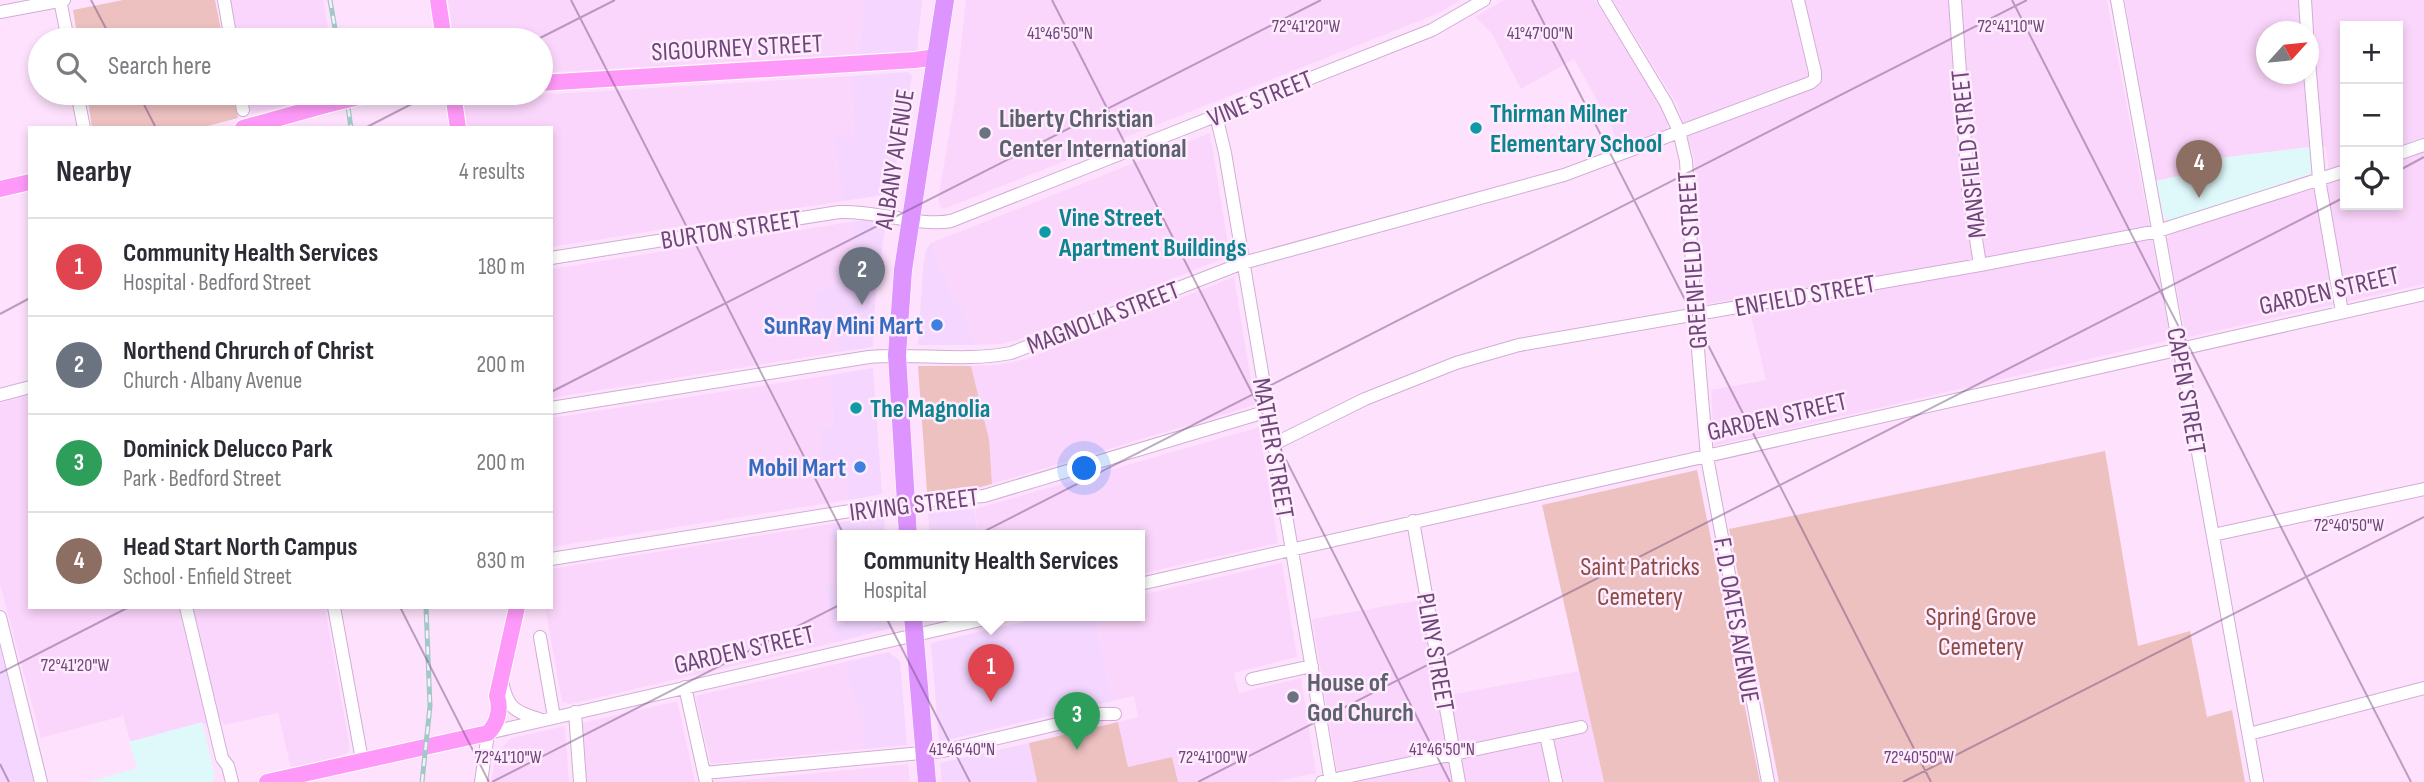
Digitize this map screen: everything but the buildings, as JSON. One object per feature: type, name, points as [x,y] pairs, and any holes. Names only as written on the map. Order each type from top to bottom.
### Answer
[{"type":"highway","name":"ALBANY AVENUE","points":[[908,530],[897,355],[901,287],[945,0]]},
{"type":"highway","points":[[914,621],[927,782]]},
{"type":"main road","points":[[438,0],[442,28]]},
{"type":"main road","name":"SIGOURNEY STREET","points":[[553,82],[936,57]]},
{"type":"main road","points":[[249,126],[326,105]]},
{"type":"main road","points":[[455,105],[458,126]]},
{"type":"main road","points":[[0,189],[28,182]]},
{"type":"main road","points":[[488,733],[485,724],[490,703],[497,696],[517,609]]},
{"type":"main road","name":"GARDEN STREET","points":[[267,782],[488,733]]},
{"type":"street","points":[[0,12],[62,0],[66,28]]},
{"type":"street","points":[[224,0],[229,28]]},
{"type":"street","name":"VINE STREET","points":[[912,219],[945,222],[958,219],[1432,30],[1485,0]]},
{"type":"street","name":"GREENFIELD STREET","points":[[1604,0],[1666,103],[1679,131],[1686,161],[1707,457]]},
{"type":"street","name":"MAGNOLIA STREET","points":[[553,408],[869,357],[984,357],[1011,353],[1243,263],[1564,175],[1810,83],[1815,79],[1798,0]]},
{"type":"street","name":"MANSFIELD STREET","points":[[1955,0],[1968,187],[1980,265]]},
{"type":"street","name":"CAPEN STREET","points":[[2117,0],[2257,782]]},
{"type":"street","points":[[2305,0],[2306,21]]},
{"type":"street","points":[[2311,84],[2319,180],[2342,312]]},
{"type":"street","points":[[79,105],[84,126]]},
{"type":"street","points":[[242,105],[243,110]]},
{"type":"street","name":"MATHER STREET","points":[[1216,115],[1312,666],[1328,781]]},
{"type":"street","points":[[2403,152],[2424,145]]},
{"type":"street","name":"ENFIELD STREET","points":[[1274,444],[1365,399],[1456,362],[1519,345],[1980,265],[2158,231],[2340,173]]},
{"type":"street","name":"BURTON STREET","points":[[553,258],[828,213],[859,212],[912,219]]},
{"type":"street","name":"GARDEN STREET","points":[[1145,583],[2424,293]]},
{"type":"street","points":[[0,395],[28,388]]},
{"type":"street","name":"IRVING STREET","points":[[553,559],[906,502],[984,496],[1268,411]]},
{"type":"street","name":"F. D. OATES AVENUE","points":[[1707,457],[1768,782]]},
{"type":"street","points":[[2213,536],[2424,489]]},
{"type":"street","name":"PLINY STREET","points":[[1413,521],[1459,782]]},
{"type":"street","points":[[186,609],[222,758],[228,766],[232,782]]},
{"type":"street","points":[[334,609],[362,760]]},
{"type":"street","points":[[0,617],[41,782]]},
{"type":"street","name":"GARDEN STREET","points":[[488,733],[976,621]]},
{"type":"street","points":[[501,678],[505,695],[514,710],[548,719],[540,637]]},
{"type":"street","points":[[1252,679],[1312,666]]},
{"type":"street","points":[[685,688],[705,778],[954,749],[1100,714],[1115,713]]},
{"type":"street","points":[[2249,734],[2424,688]]},
{"type":"street","points":[[575,712],[580,782]]},
{"type":"street","points":[[1328,781],[1581,727]]},
{"type":"street","points":[[481,782],[488,733]]},
{"type":"street","points":[[1546,734],[1556,782]]},
{"type":"street","points":[[222,758],[219,768],[223,782]]},
{"type":"shaded area","points":[[230,0],[323,0],[328,28],[235,28]]},
{"type":"shaded area","points":[[448,0],[864,0],[859,54],[553,72],[553,28],[452,28]]},
{"type":"shaded area","points":[[864,0],[922,0],[917,51],[859,54]]},
{"type":"shaded area","points":[[966,0],[1460,0],[1437,14],[944,209],[938,200],[955,99]]},
{"type":"shaded area","points":[[1504,0],[1595,0],[1659,102],[1668,123],[1667,129],[1618,147],[1611,125],[1574,59],[1521,89],[1492,34],[1475,17]]},
{"type":"shaded area","points":[[1613,0],[2107,0],[2171,340],[1714,446],[1711,390],[1766,380],[1747,298],[1706,304],[1694,158],[1678,106]]},
{"type":"shaded area","points":[[2125,0],[2424,0],[2424,284],[2186,338],[2167,239],[2171,234],[2330,183],[2326,147],[2210,159],[2212,169],[2156,181]]},
{"type":"shaded area","points":[[908,72],[912,76],[891,194],[843,201],[833,138],[854,136],[851,76]]},
{"type":"shaded area","points":[[851,76],[854,137],[833,139],[843,201],[553,247],[553,126],[467,126],[464,107],[553,105],[553,94]]},
{"type":"shaded area","points":[[249,105],[287,105],[251,114]]},
{"type":"shaded area","points":[[1210,133],[1230,256],[1018,340],[976,345],[931,243]]},
{"type":"shaded area","points":[[2310,147],[2310,174],[2170,221],[2163,217],[2156,181],[2211,169],[2210,159]]},
{"type":"shaded area","points":[[882,217],[886,221],[876,291],[873,347],[839,352],[834,320],[819,322],[815,292],[836,288],[832,267],[857,263],[850,222]]},
{"type":"shaded area","points":[[850,222],[857,263],[836,288],[815,292],[834,319],[839,352],[553,398],[553,269]]},
{"type":"shaded area","points":[[931,243],[976,345],[918,345],[923,269],[926,250]]},
{"type":"shaded area","points":[[1234,277],[1255,405],[992,484],[989,439],[971,366],[997,365],[1026,359]]},
{"type":"shaded area","points":[[873,368],[882,494],[848,500],[845,468],[823,472],[819,430],[834,427],[830,375]]},
{"type":"shaded area","points":[[830,375],[834,427],[819,430],[823,471],[845,468],[848,500],[553,547],[553,418]]},
{"type":"shaded area","points":[[28,396],[28,609],[325,609],[350,748],[347,754],[291,769],[278,713],[224,725],[221,719],[131,743],[123,716],[41,738],[0,584],[0,403]]},
{"type":"shaded area","points":[[1259,427],[1278,543],[1145,573],[1145,530],[978,530],[975,509]]},
{"type":"shaded area","points":[[974,509],[978,530],[929,530],[928,513]]},
{"type":"shaded area","points":[[884,515],[885,530],[837,530],[837,562],[831,524]]},
{"type":"shaded area","points":[[831,524],[837,583],[824,585],[837,642],[570,704],[562,702],[545,609],[553,609],[553,569]]},
{"type":"shaded area","points":[[1282,563],[1297,657],[1234,673],[1239,693],[1301,678],[1316,773],[1275,782],[1178,782],[1172,757],[1128,767],[1118,722],[1138,717],[1134,696],[1112,701],[1096,621],[1145,621],[1145,594]]},
{"type":"shaded area","points":[[837,582],[837,621],[891,621],[892,628],[837,642],[824,585]]},
{"type":"shaded area","points":[[1420,600],[1439,697],[1579,671],[1604,782],[1339,782],[1312,619]]},
{"type":"shaded area","points":[[1026,621],[1096,621],[1112,701],[939,742],[931,643]]},
{"type":"shaded area","points":[[0,649],[35,782],[0,782]]},
{"type":"shaded area","points":[[889,652],[900,661],[907,745],[864,749],[861,705],[855,705],[845,662]]},
{"type":"shaded area","points":[[845,662],[855,705],[861,704],[864,749],[711,764],[695,696]]},
{"type":"shaded area","points":[[677,701],[695,782],[587,782],[582,723]]},
{"type":"shaded area","points":[[202,722],[215,776],[212,782],[89,782],[137,768],[129,742]]},
{"type":"shaded area","points":[[565,726],[569,782],[491,782],[496,757],[512,738]]},
{"type":"shaded area","points":[[1029,743],[1037,782],[942,782],[940,763]]},
{"type":"shaded area","points":[[908,764],[910,782],[725,782]]},
{"type":"green space","points":[[123,0],[215,0],[221,28],[76,28],[73,10]]},
{"type":"green space","points":[[89,105],[235,105],[238,118],[208,126],[92,126]]},
{"type":"green space","points":[[918,366],[971,366],[989,439],[992,484],[977,488],[927,492]]},
{"type":"green space","name":"Spring Grove Cemetery","points":[[2105,451],[2138,646],[2190,631],[2207,717],[2232,710],[2245,782],[1779,782],[1729,529]]},
{"type":"green space","name":"Saint Patricks Cemetery","points":[[1697,470],[1760,782],[1604,782],[1542,505]]},
{"type":"green space","points":[[1118,722],[1128,767],[1172,757],[1178,782],[1037,782],[1029,743]]},
{"type":"railway","points":[[330,0],[335,28]]},
{"type":"railway","points":[[348,105],[351,126]]},
{"type":"railway","points":[[422,782],[430,706],[426,609]]},
{"type":"place","name":"Thirman Milner Elementary School","points":[[1476,128]]},
{"type":"place","name":"Liberty Christian Center International","points":[[985,133]]},
{"type":"place","name":"Head Start North Campus","points":[[2199,198]]},
{"type":"place","name":"Vine Street Apartment Buildings","points":[[1045,232]]},
{"type":"place","name":"Northend Chrurch of Christ","points":[[862,305]]},
{"type":"place","name":"SunRay Mini Mart","points":[[937,325]]},
{"type":"place","name":"The Magnolia","points":[[856,408]]},
{"type":"place","name":"Mobil Mart","points":[[860,467]]},
{"type":"place","name":"House of God Church","points":[[1293,697]]},
{"type":"place","name":"Community Health Services","points":[[991,702]]},
{"type":"place","name":"Dominick Delucco Park","points":[[1077,750]]}]
